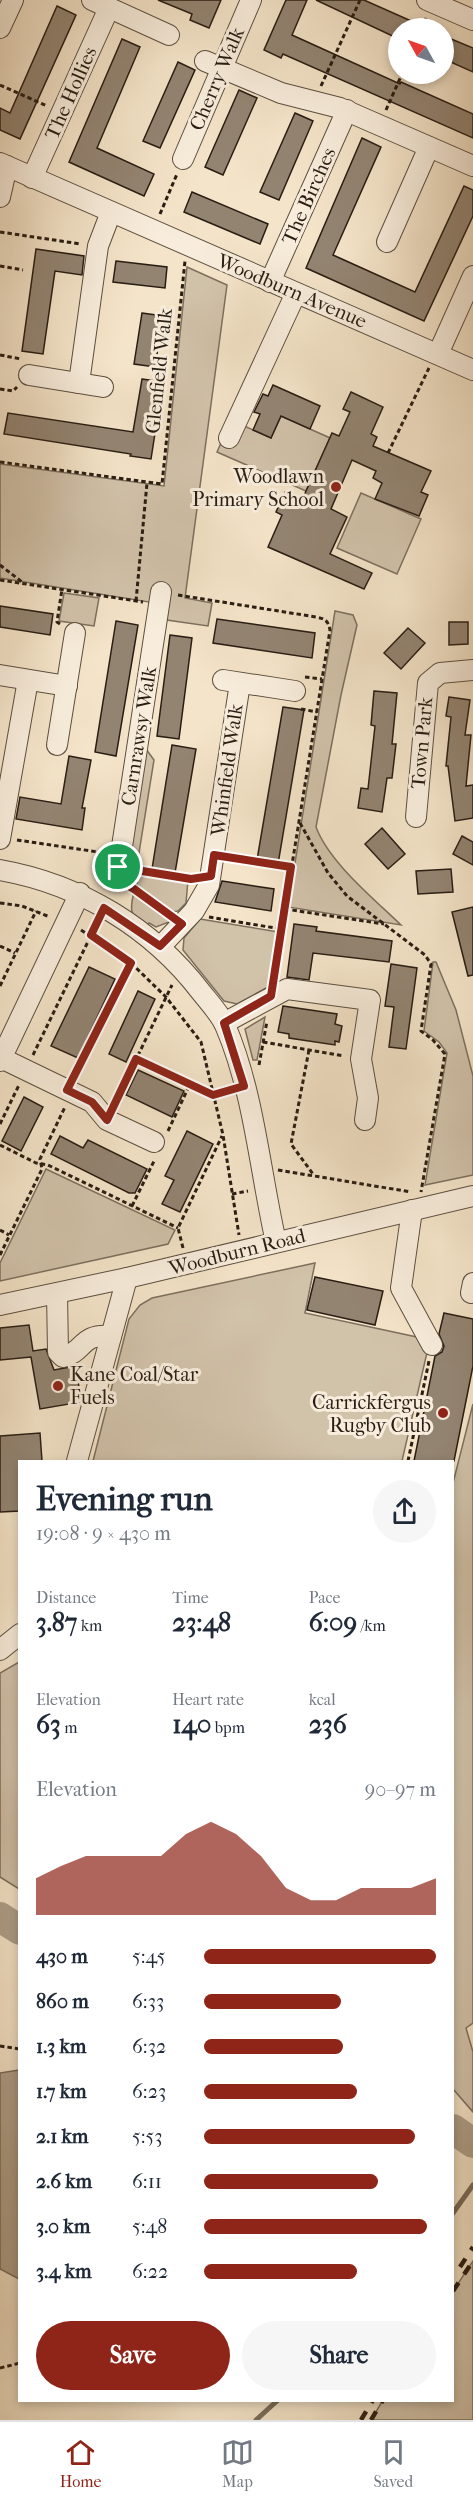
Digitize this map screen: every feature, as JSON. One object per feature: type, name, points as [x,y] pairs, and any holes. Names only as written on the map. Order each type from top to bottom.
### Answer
[{"type":"street","points":[[0,28],[13,0]]},
{"type":"street","name":"Cherry Walk","points":[[183,159],[213,64],[251,0]]},
{"type":"street","points":[[427,0],[473,20]]},
{"type":"street","name":"The Hollies","points":[[32,178],[62,112],[100,4],[169,35]]},
{"type":"street","points":[[213,64],[281,93],[347,110],[473,166]]},
{"type":"street","name":"The Birches","points":[[270,282],[347,110]]},
{"type":"street","points":[[387,242],[429,147]]},
{"type":"street","points":[[0,197],[4,165]]},
{"type":"street","name":"Woodburn Avenue","points":[[4,165],[473,370]]},
{"type":"street","points":[[79,383],[98,246],[111,212]]},
{"type":"street","points":[[437,354],[473,276]]},
{"type":"street","points":[[229,438],[296,292]]},
{"type":"street","points":[[29,375],[103,387]]},
{"type":"street","name":"Carnrawsy Walk","points":[[118,867],[160,599]]},
{"type":"street","points":[[57,745],[75,633]]},
{"type":"street","name":"Town Park","points":[[416,817],[428,683],[440,673],[473,670]]},
{"type":"street","points":[[0,675],[67,686]]},
{"type":"street","points":[[0,838],[28,680]]},
{"type":"street","name":"Whinfield Walk","points":[[160,946],[187,919],[203,898],[211,876],[231,681],[295,691]]},
{"type":"street","points":[[0,870],[53,882],[80,893],[160,946],[190,977],[224,1023],[244,1086],[276,1242]]},
{"type":"street","points":[[80,893],[1,1060],[92,1102],[107,1120],[154,1142]]},
{"type":"street","points":[[224,1023],[271,996],[291,988],[370,1000],[361,1059],[369,1098],[365,1120]]},
{"type":"street","name":"Woodburn Road","points":[[0,1305],[127,1278],[473,1196]]},
{"type":"street","points":[[412,1210],[400,1288],[432,1345]]},
{"type":"street","points":[[77,1460],[127,1278]]},
{"type":"street","points":[[57,1294],[58,1352],[63,1357],[70,1355],[89,1338],[97,1335],[111,1336]]},
{"type":"street","points":[[0,1650],[18,1636]]},
{"type":"path","points":[[314,102],[360,0]]},
{"type":"path","points":[[380,125],[398,84]]},
{"type":"path","points":[[0,85],[62,112]]},
{"type":"path","points":[[153,230],[183,159]]},
{"type":"path","points":[[0,232],[98,246]]},
{"type":"path","name":"Glenfield Walk","points":[[147,483],[162,484],[186,245]]},
{"type":"path","points":[[0,266],[23,270]]},
{"type":"path","points":[[388,453],[437,354]]},
{"type":"path","points":[[0,462],[147,483],[136,601]]},
{"type":"path","points":[[0,565],[23,583]]},
{"type":"path","points":[[0,580],[136,601],[160,599]]},
{"type":"path","points":[[62,589],[57,622],[75,633]]},
{"type":"path","points":[[273,1169],[402,1189],[420,1195],[445,1054],[434,1040],[421,1031],[431,964],[425,955],[347,896],[328,873],[299,822]]},
{"type":"path","points":[[0,838],[118,867],[191,879],[211,876]]},
{"type":"path","points":[[214,855],[291,867],[271,996]]},
{"type":"path","points":[[118,867],[153,902],[187,919],[282,929]]},
{"type":"path","points":[[0,903],[22,906],[91,935],[131,963],[166,997],[201,1042],[223,1135],[242,1251]]},
{"type":"path","points":[[0,1124],[104,908]]},
{"type":"path","points":[[285,909],[386,924]]},
{"type":"path","points":[[0,986],[36,911]]},
{"type":"path","points":[[0,946],[15,953]]},
{"type":"path","points":[[0,1255],[42,1169],[40,1159],[70,1091],[131,963]]},
{"type":"path","points":[[107,1120],[166,997]]},
{"type":"path","points":[[264,1042],[361,1059]]},
{"type":"path","points":[[309,1050],[291,1144],[314,1176]]},
{"type":"path","points":[[136,1059],[213,1095],[244,1086]]},
{"type":"path","points":[[187,1264],[178,1228],[223,1135]]},
{"type":"path","points":[[0,1145],[178,1228]]},
{"type":"path","points":[[0,1230],[10,1235]]},
{"type":"path","points":[[408,1460],[432,1345]]},
{"type":"path","points":[[0,2046],[18,2049]]},
{"type":"path","points":[[0,2368],[18,2364]]},
{"type":"shaded area","points":[[187,267],[227,285],[185,598],[212,603],[208,626],[160,619],[162,604],[0,578],[0,464],[164,486]]},
{"type":"shaded area","points":[[281,416],[330,438],[306,491],[217,452],[231,420],[271,438]]},
{"type":"shaded area","points":[[361,493],[421,519],[397,574],[337,548]]},
{"type":"shaded area","points":[[64,593],[99,598],[94,626],[59,621]]},
{"type":"shaded area","points":[[335,611],[353,615],[357,625],[316,827],[322,840],[341,866],[401,925],[288,907]]},
{"type":"shaded area","points":[[146,749],[154,760],[137,865],[134,869],[121,867]]},
{"type":"shaded area","points":[[139,872],[188,880],[186,903],[178,911],[172,912],[136,888]]},
{"type":"shaded area","points":[[134,891],[170,917],[169,922],[156,927],[149,923],[147,925],[136,918],[131,908]]},
{"type":"shaded area","points":[[200,919],[279,932],[270,986],[237,1004],[224,1001],[183,950],[184,938]]},
{"type":"shaded area","points":[[433,962],[436,962],[456,1010],[473,1076],[473,1175],[425,1185],[447,1053],[439,1042],[424,1031]]},
{"type":"shaded area","points":[[265,1017],[257,1060],[253,1060],[245,1029]]},
{"type":"shaded area","points":[[46,1169],[175,1230],[168,1244],[0,1281],[0,1263]]},
{"type":"shaded area","points":[[315,1263],[305,1313],[426,1339],[429,1344],[402,1460],[93,1460],[129,1319],[140,1305],[152,1298]]},
{"type":"shaded area","points":[[473,1404],[473,2023],[466,2028],[473,2052],[473,2112],[454,2090],[454,1479]]},
{"type":"shaded area","points":[[18,1663],[18,1888],[0,1877],[0,1673]]},
{"type":"shaded area","points":[[18,2070],[18,2278],[0,2269],[0,2073]]},
{"type":"shaded area","points":[[473,2261],[473,2420],[371,2420],[382,2402],[454,2402],[454,2290]]},
{"type":"building","points":[[158,0],[221,0],[209,28],[190,20],[192,14]]},
{"type":"building","points":[[286,0],[307,0],[292,35],[388,79],[388,84],[406,84],[473,114],[473,138],[283,54],[281,58],[264,50]]},
{"type":"building","points":[[316,0],[364,0],[404,18],[388,18],[388,34]]},
{"type":"building","points":[[57,6],[76,15],[20,139],[0,130],[0,108],[10,113]]},
{"type":"building","points":[[122,39],[140,47],[97,148],[154,174],[144,196],[69,162]]},
{"type":"building","points":[[454,40],[473,48],[473,72],[454,63]]},
{"type":"building","points":[[178,62],[195,70],[160,148],[143,141]]},
{"type":"building","points":[[239,90],[257,98],[223,175],[205,167]]},
{"type":"building","points":[[295,113],[313,121],[279,200],[260,192]]},
{"type":"building","points":[[362,138],[381,147],[333,255],[415,292],[464,186],[473,190],[473,216],[424,321],[306,268]]},
{"type":"building","points":[[192,192],[268,224],[260,244],[184,212]]},
{"type":"building","points":[[36,249],[84,256],[82,275],[55,271],[43,354],[22,351]]},
{"type":"building","points":[[116,261],[167,267],[165,288],[113,282]]},
{"type":"building","points":[[142,313],[163,316],[155,367],[134,364]]},
{"type":"building","points":[[142,379],[163,382],[151,459],[4,434],[8,413],[133,432]]},
{"type":"building","points":[[273,385],[320,406],[310,429],[281,416],[271,438],[253,430],[260,414],[254,412],[263,394],[268,396]]},
{"type":"building","name":"Woodlawn Primary School","points":[[351,392],[383,407],[371,434],[377,437],[373,446],[431,471],[421,492],[428,495],[419,516],[375,499],[382,483],[373,478],[376,471],[352,460],[331,509],[347,517],[330,554],[372,573],[364,589],[268,547],[282,515],[276,512],[285,492],[302,500],[332,433],[339,436],[350,412],[343,409]]},
{"type":"building","points":[[0,606],[53,614],[50,635],[0,627]]},
{"type":"building","points":[[217,619],[315,633],[312,658],[213,643]]},
{"type":"building","points":[[116,621],[138,625],[116,756],[95,752]]},
{"type":"building","points":[[449,622],[468,622],[468,644],[449,645]]},
{"type":"building","points":[[408,628],[425,643],[401,669],[384,653]]},
{"type":"building","points":[[170,635],[192,638],[179,739],[157,736]]},
{"type":"building","points":[[374,691],[397,693],[392,744],[396,744],[392,778],[387,778],[382,812],[358,808],[361,788],[368,789],[375,726],[371,725]]},
{"type":"building","points":[[449,697],[470,700],[465,735],[471,735],[466,786],[473,785],[473,818],[455,821],[448,766],[446,766],[451,717],[446,716]]},
{"type":"building","points":[[283,707],[304,710],[278,864],[257,860]]},
{"type":"building","points":[[172,745],[196,749],[175,873],[152,869]]},
{"type":"building","points":[[69,756],[91,760],[82,808],[85,808],[82,830],[16,819],[20,797],[61,804]]},
{"type":"building","points":[[382,828],[405,854],[388,869],[365,844]]},
{"type":"building","points":[[462,836],[473,842],[473,865],[453,854]]},
{"type":"building","points":[[451,869],[453,892],[418,894],[416,871]]},
{"type":"building","points":[[222,881],[274,889],[271,911],[215,902]]},
{"type":"building","points":[[473,907],[473,975],[468,976],[452,912]]},
{"type":"building","points":[[294,924],[317,927],[316,931],[392,941],[389,962],[313,953],[309,980],[287,977]]},
{"type":"building","points":[[391,964],[417,968],[406,1049],[389,1047],[394,1007],[385,1006]]},
{"type":"building","points":[[89,967],[115,979],[78,1058],[51,1046]]},
{"type":"building","points":[[138,991],[155,999],[126,1062],[109,1054]]},
{"type":"building","points":[[283,1006],[337,1014],[335,1024],[342,1026],[339,1042],[335,1041],[335,1045],[289,1038],[289,1034],[278,1032]]},
{"type":"building","points":[[138,1070],[184,1091],[172,1117],[126,1095]]},
{"type":"building","points":[[24,1097],[43,1107],[21,1151],[2,1141]]},
{"type":"building","points":[[187,1131],[213,1144],[180,1212],[162,1204],[174,1180],[165,1176]]},
{"type":"building","points":[[60,1136],[83,1148],[88,1140],[147,1169],[135,1193],[129,1193],[51,1154]]},
{"type":"building","points":[[315,1277],[383,1291],[375,1325],[307,1310]]},
{"type":"building","name":"Carrickfergus Rugby Club","points":[[444,1313],[473,1319],[473,1366],[454,1461],[414,1460],[435,1356],[442,1352],[444,1346],[439,1334]]},
{"type":"building","name":"Kane Coal/Star Fuels","points":[[29,1325],[33,1351],[46,1349],[54,1370],[76,1366],[81,1402],[40,1409],[31,1357],[0,1360],[0,1328]]},
{"type":"building","points":[[40,1433],[42,1460],[18,1460],[18,1511],[0,1512],[0,1436]]},
{"type":"waterway","points":[[0,1917],[18,1929]]},
{"type":"waterway","points":[[454,2130],[473,2143]]},
{"type":"waterway","points":[[454,2212],[473,2185]]},
{"type":"waterway","points":[[256,2420],[276,2402]]},
{"type":"railway","points":[[460,2267],[473,2247]]},
{"type":"railway","points":[[454,2290],[473,2261]]},
{"type":"railway","points":[[361,2420],[372,2402]]},
{"type":"railway","points":[[371,2420],[382,2402]]},
{"type":"place","name":"Woodlawn Primary School","points":[[336,487]]},
{"type":"place","name":"Kane Coal/Star Fuels","points":[[58,1386]]},
{"type":"place","name":"Carrickfergus Rugby Club","points":[[443,1413]]},
{"type":"route","points":[[214,855],[291,867],[271,996],[224,1023],[244,1086],[213,1095],[136,1059],[107,1120],[92,1102],[67,1090],[131,963],[91,935],[104,908],[160,946],[182,924],[117,879],[118,867],[191,879],[211,876],[214,855]]}]
